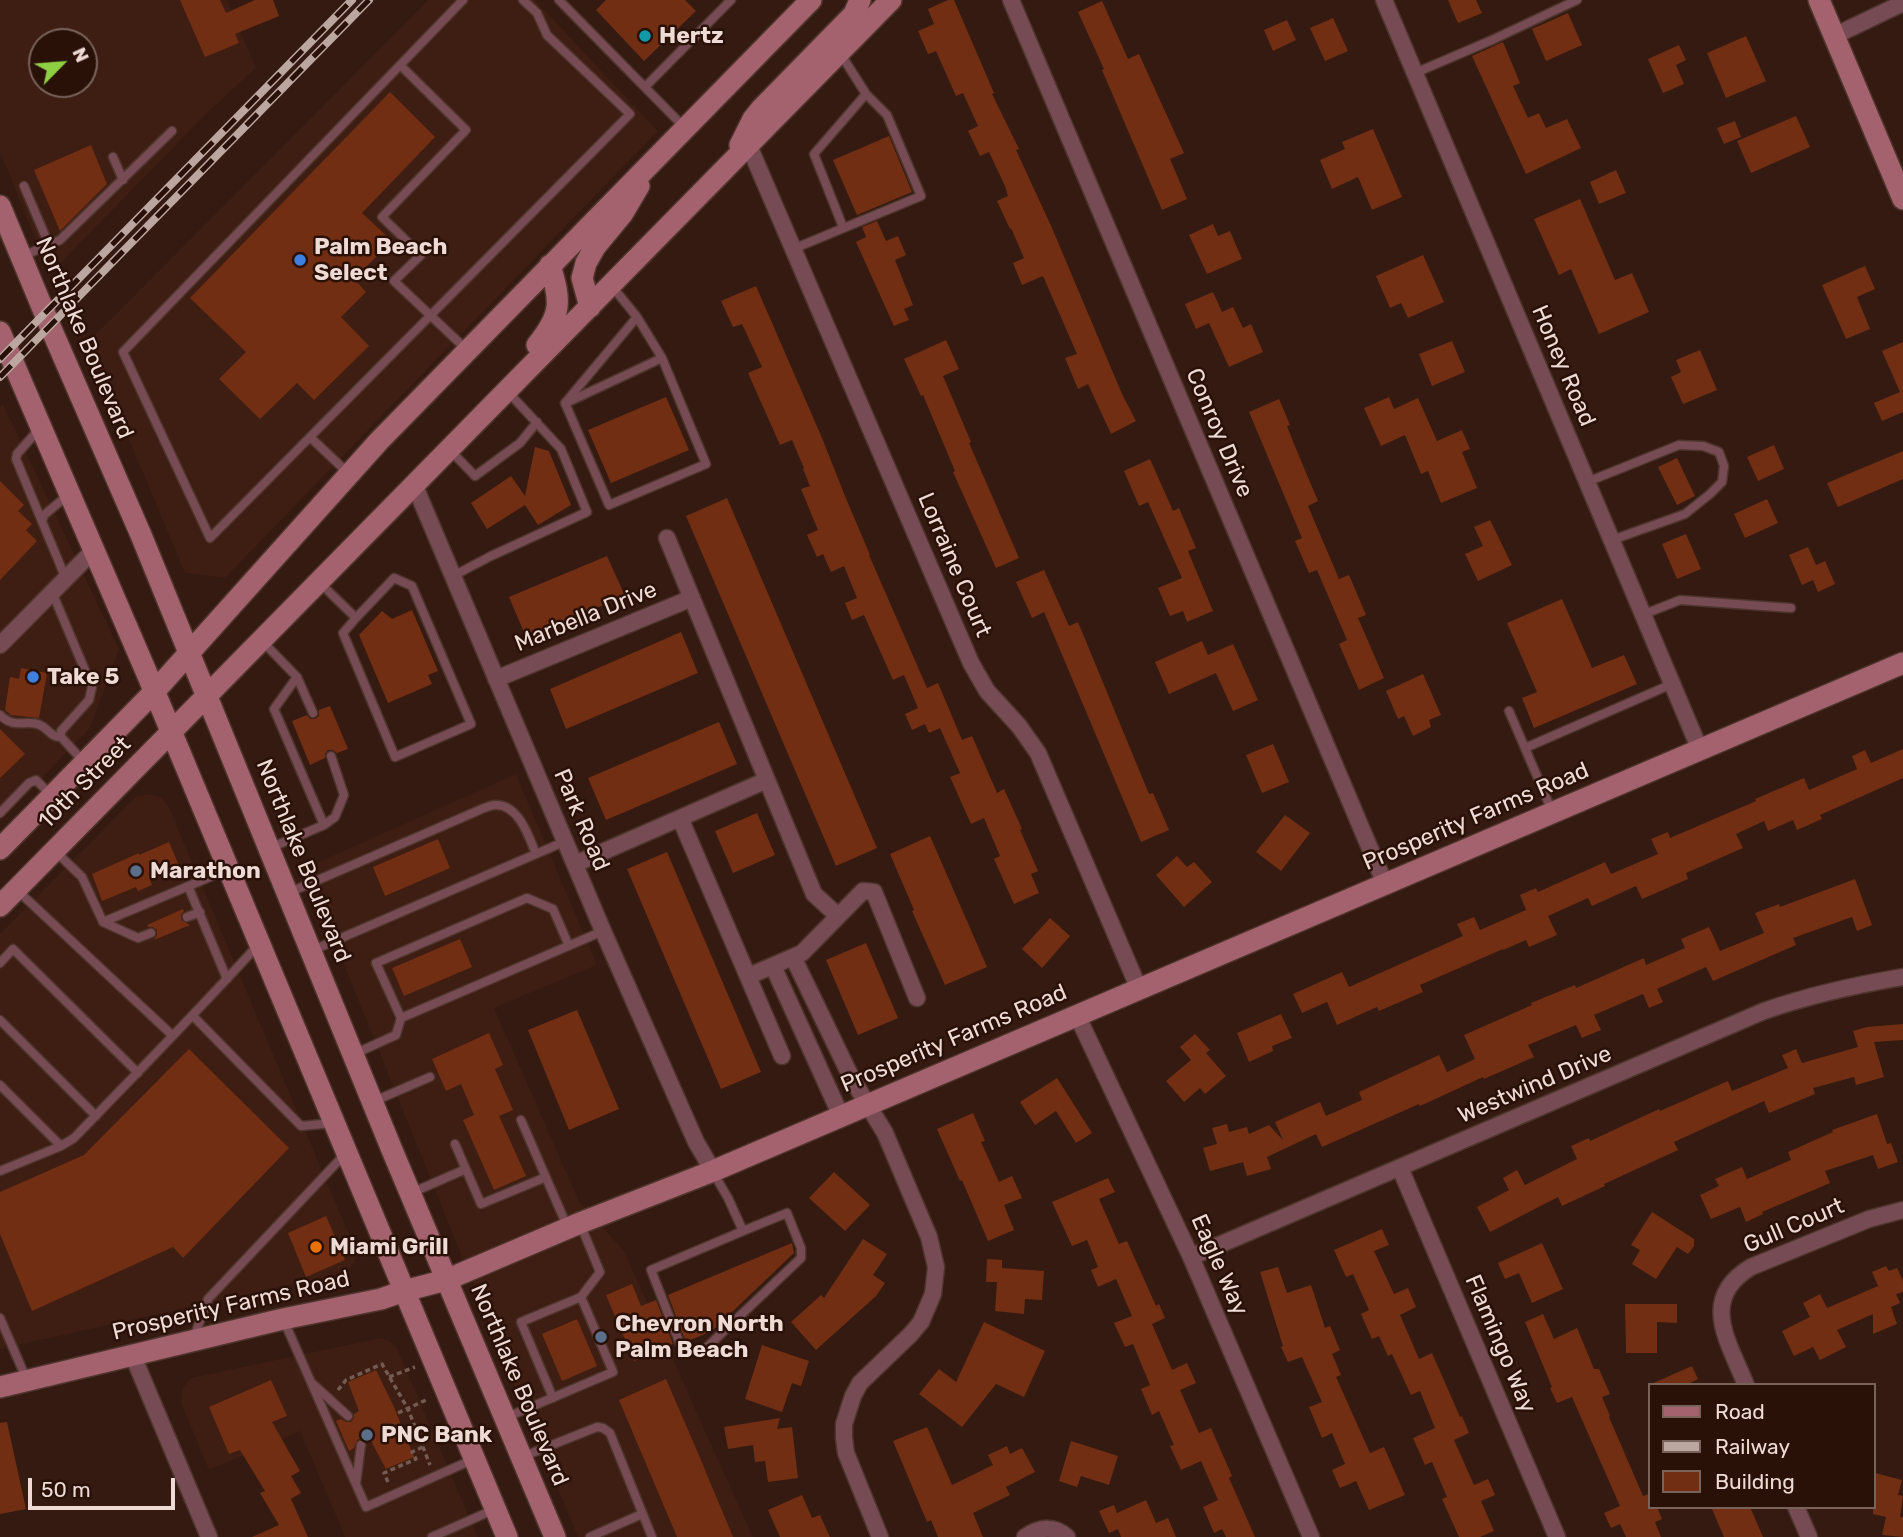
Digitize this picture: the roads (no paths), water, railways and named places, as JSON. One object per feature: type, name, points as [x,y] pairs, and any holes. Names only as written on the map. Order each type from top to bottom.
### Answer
[{"type":"main road","points":[[590,307],[582,278],[586,263],[595,247],[623,213],[656,157],[811,0]]},
{"type":"main road","points":[[732,163],[753,119],[854,14],[860,0]]},
{"type":"main road","points":[[484,412],[891,0]]},
{"type":"main road","points":[[1819,0],[1903,199]]},
{"type":"main road","name":"10th Street","points":[[0,864],[7,837],[52,796],[155,691],[379,441],[656,157]]},
{"type":"main road","name":"Northlake Boulevard","points":[[0,206],[141,535],[410,1194],[555,1537]]},
{"type":"main road","points":[[484,412],[555,321],[558,289],[550,265]]},
{"type":"main road","points":[[0,332],[155,691],[507,1537]]},
{"type":"main road","name":"10th Street","points":[[0,906],[484,412]]},
{"type":"main road","name":"Prosperity Farms Road","points":[[0,1387],[283,1319],[381,1299],[446,1280],[713,1171],[1903,663]]},
{"type":"street","name":"Conroy Drive","points":[[1011,0],[1385,884]]},
{"type":"street","name":"Honey Road","points":[[1384,0],[1700,750]]},
{"type":"street","points":[[1834,36],[1903,3]]},
{"type":"street","name":"Lorraine Court","points":[[749,146],[971,663],[987,691],[1019,726],[1038,752],[1139,989]]},
{"type":"street","name":"Park Road","points":[[414,484],[603,931],[696,1142],[713,1171]]},
{"type":"street","name":"Marbella Drive","points":[[667,538],[814,894],[838,916]]},
{"type":"street","points":[[0,645],[95,549]]},
{"type":"street","name":"Marbella Drive","points":[[496,679],[692,598]]},
{"type":"street","points":[[575,864],[767,780]]},
{"type":"street","points":[[680,818],[782,1056]]},
{"type":"street","points":[[749,976],[802,953],[863,891],[874,892],[917,998]]},
{"type":"street","points":[[793,957],[852,1079],[884,1133],[929,1237],[936,1267],[933,1294],[921,1322],[860,1383],[844,1424],[846,1453],[880,1537]]},
{"type":"street","points":[[773,966],[841,1116]]},
{"type":"street","name":"Westwind Drive","points":[[1191,1257],[1764,1011],[1855,985],[1903,978]]},
{"type":"street","name":"Eagle Way","points":[[1077,1015],[1191,1257],[1311,1537]]},
{"type":"street","name":"Flamingo Way","points":[[1400,1168],[1557,1537]]},
{"type":"street","name":"Gull Court","points":[[1745,1383],[1723,1328],[1720,1313],[1723,1298],[1738,1275],[1869,1219],[1903,1210]]},
{"type":"street","points":[[133,1356],[209,1537]]},
{"type":"street","points":[[1798,1509],[1809,1537]]},
{"type":"street","points":[[1025,1537],[1038,1529],[1052,1528],[1067,1537]]},
{"type":"lane","points":[[463,0],[123,352],[210,538],[630,114],[547,35],[537,13],[523,0]]},
{"type":"lane","points":[[559,0],[685,128]]},
{"type":"lane","points":[[645,87],[731,0]]},
{"type":"lane","points":[[1415,74],[1577,0]]},
{"type":"lane","points":[[793,249],[921,196],[887,115],[866,94],[840,53]]},
{"type":"lane","points":[[400,65],[466,130],[382,216],[421,255],[394,281],[467,350]]},
{"type":"lane","points":[[844,227],[814,154],[866,94]]},
{"type":"lane","points":[[21,257],[60,240],[172,131]]},
{"type":"lane","points":[[113,157],[123,180]]},
{"type":"lane","points":[[24,186],[49,245]]},
{"type":"lane","points":[[565,403],[609,505],[706,464],[662,358],[637,317],[611,285]]},
{"type":"lane","points":[[565,403],[637,317]]},
{"type":"lane","points":[[565,403],[662,358]]},
{"type":"lane","points":[[453,576],[587,512],[561,449],[507,391]]},
{"type":"lane","points":[[449,449],[475,475],[520,443],[537,422]]},
{"type":"lane","points":[[41,426],[17,454],[16,459],[66,579]]},
{"type":"lane","points":[[310,437],[349,474]]},
{"type":"lane","points":[[1587,482],[1679,445],[1703,446],[1719,452],[1724,466],[1722,482],[1710,494],[1685,513],[1611,540]]},
{"type":"lane","points":[[42,521],[44,515],[70,493]]},
{"type":"lane","points":[[394,578],[412,586],[471,724],[395,757],[343,633],[356,618],[394,578]]},
{"type":"lane","points":[[319,582],[356,618]]},
{"type":"lane","points":[[52,592],[92,687],[89,700],[61,732],[61,737],[84,763]]},
{"type":"lane","points":[[1642,615],[1681,600],[1791,608]]},
{"type":"lane","points":[[261,640],[297,677],[313,713]]},
{"type":"lane","points":[[297,677],[274,709],[324,825]]},
{"type":"lane","points":[[1525,748],[1672,684]]},
{"type":"lane","points":[[1509,711],[1553,813]]},
{"type":"lane","points":[[0,715],[7,722],[40,725],[54,737],[61,737]]},
{"type":"lane","points":[[270,848],[324,825],[335,817],[344,795],[331,756]]},
{"type":"lane","points":[[0,813],[29,783],[36,780],[52,796]]},
{"type":"lane","points":[[288,893],[498,804],[514,813],[524,827],[536,854]]},
{"type":"lane","points":[[311,951],[566,841]]},
{"type":"lane","points":[[55,851],[82,877],[103,922],[138,938],[151,933]]},
{"type":"lane","points":[[103,922],[229,869]]},
{"type":"lane","points":[[188,886],[227,979]]},
{"type":"lane","points":[[17,890],[172,1035]]},
{"type":"lane","points":[[353,1055],[396,1035],[401,1018],[376,963],[527,898],[553,909],[569,946]]},
{"type":"lane","points":[[187,917],[200,912]]},
{"type":"lane","points":[[401,1018],[603,931]]},
{"type":"lane","points":[[1,1169],[61,1146],[74,1138],[260,943]]},
{"type":"lane","points":[[0,963],[13,950],[138,1073]]},
{"type":"lane","points":[[193,1016],[301,1126],[334,1122]]},
{"type":"lane","points":[[0,1020],[96,1115]]},
{"type":"lane","points":[[372,1102],[430,1077]]},
{"type":"lane","points":[[0,1085],[61,1146]]},
{"type":"lane","points":[[521,1120],[546,1177],[600,1272],[581,1297],[521,1322],[553,1398]]},
{"type":"lane","points":[[455,1144],[481,1204],[546,1177]]},
{"type":"lane","points":[[192,1341],[208,1299],[347,1152]]},
{"type":"lane","points":[[410,1194],[466,1169]]},
{"type":"lane","points":[[713,1171],[743,1231]]},
{"type":"lane","points":[[787,1213],[801,1248],[801,1258],[705,1349],[691,1351],[680,1344],[651,1270],[743,1231],[787,1213]]},
{"type":"lane","points":[[505,1418],[613,1372],[581,1297]]},
{"type":"lane","points":[[0,1318],[27,1381]]},
{"type":"lane","points":[[283,1319],[366,1507],[474,1459]]},
{"type":"lane","points":[[310,1381],[348,1416]]},
{"type":"lane","points":[[521,1458],[597,1427],[603,1428],[610,1433],[652,1537]]},
{"type":"lane","points":[[356,1486],[361,1445]]},
{"type":"lane","points":[[432,1537],[495,1509]]},
{"type":"lane","points":[[590,1537],[642,1514]]},
{"type":"lane","points":[[455,1528],[459,1537]]},
{"type":"railway","points":[[0,359],[352,0]]},
{"type":"railway","points":[[0,377],[369,0]]},
{"type":"place","name":"Hertz","points":[[645,36]]},
{"type":"place","name":"Palm Beach Select","points":[[300,260]]},
{"type":"place","name":"Take 5","points":[[33,677]]},
{"type":"place","name":"Marathon","points":[[136,871]]},
{"type":"place","name":"Miami Grill","points":[[316,1247]]},
{"type":"place","name":"Chevron North Palm Beach","points":[[601,1337]]},
{"type":"place","name":"PNC Bank","points":[[367,1435]]}]
